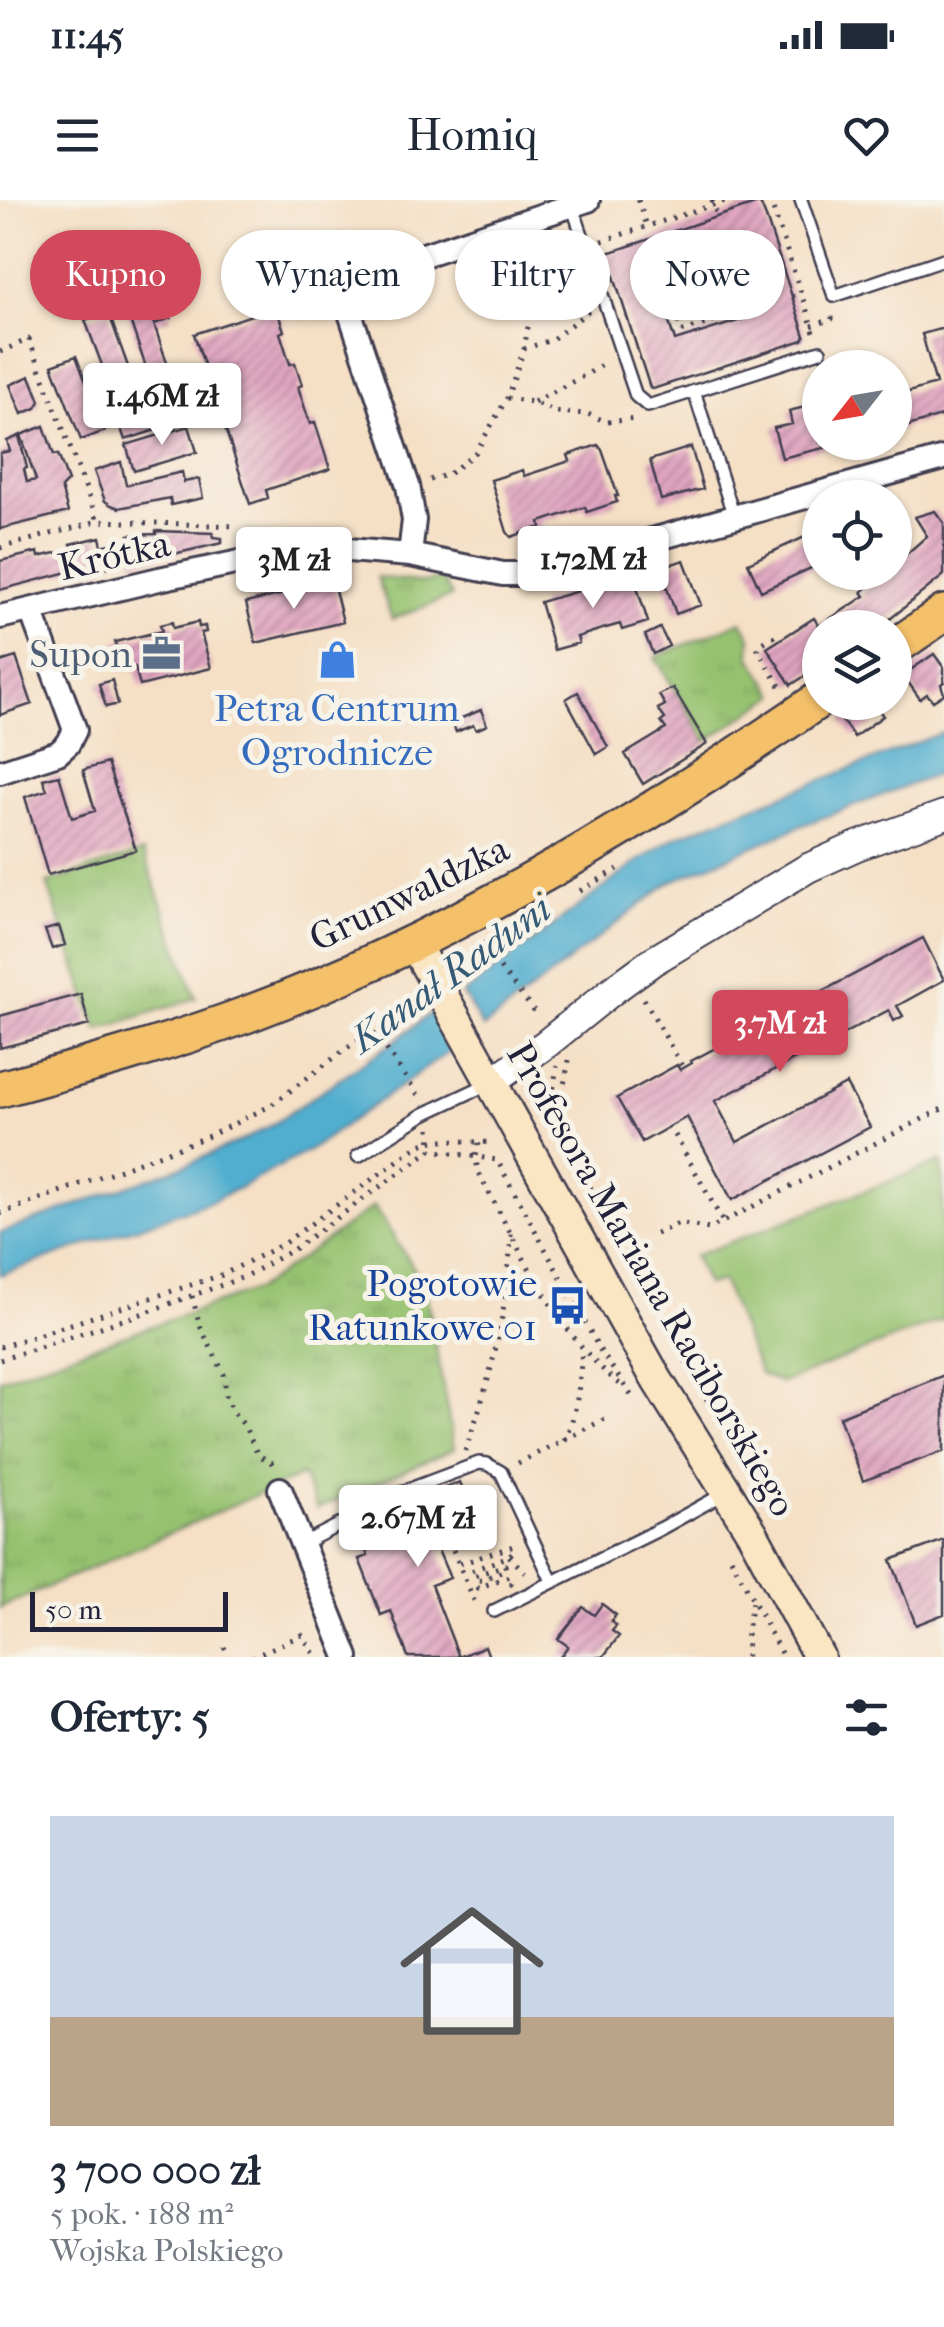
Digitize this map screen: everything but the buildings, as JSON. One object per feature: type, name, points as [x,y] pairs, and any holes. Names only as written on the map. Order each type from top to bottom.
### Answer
[{"type":"main road","points":[[912,635],[944,613]]},
{"type":"main road","name":"Grunwaldzka","points":[[0,1089],[155,1046],[249,1014],[339,977],[550,870],[669,800],[802,711]]},
{"type":"main road","name":"Profesora Mariana Raciborskiego","points":[[413,942],[657,1380],[753,1534],[820,1657]]},
{"type":"street","points":[[410,555],[414,520],[408,486],[340,283],[579,210]]},
{"type":"street","name":"Krótka","points":[[0,617],[311,547],[410,555],[503,574],[530,574],[944,458]]},
{"type":"street","points":[[0,772],[58,753],[68,744],[74,730],[32,610]]},
{"type":"street","points":[[490,1082],[653,961],[808,868],[944,815]]},
{"type":"street","points":[[280,1489],[347,1657]]},
{"type":"lane","points":[[801,200],[834,296],[944,259]]},
{"type":"lane","points":[[610,320],[636,396],[648,406],[802,357]]},
{"type":"lane","points":[[694,391],[734,517]]},
{"type":"lane","points":[[358,1156],[424,1114],[490,1082]]},
{"type":"lane","points":[[302,1544],[406,1490],[479,1462],[501,1472],[552,1580]]},
{"type":"lane","points":[[494,1611],[727,1492]]},
{"type":"path","points":[[638,200],[647,226]]},
{"type":"path","points":[[610,239],[728,200]]},
{"type":"path","points":[[770,200],[820,350]]},
{"type":"path","points":[[713,202],[717,216]]},
{"type":"path","points":[[408,486],[449,474],[476,452],[507,398],[524,349],[547,256],[579,210]]},
{"type":"path","points":[[792,297],[802,294]]},
{"type":"path","points":[[524,349],[551,340],[574,320]]},
{"type":"path","points":[[678,320],[682,332]]},
{"type":"path","points":[[672,335],[718,320]]},
{"type":"path","points":[[812,326],[824,322]]},
{"type":"path","points":[[0,352],[29,339],[98,522]]},
{"type":"path","points":[[533,402],[589,374],[621,352]]},
{"type":"path","points":[[507,398],[533,402],[556,412],[588,414],[607,422],[637,419],[648,406]]},
{"type":"path","points":[[0,548],[98,522],[239,526]]},
{"type":"path","points":[[775,636],[758,650],[785,694]]},
{"type":"path","points":[[417,907],[454,882]]},
{"type":"path","points":[[496,963],[526,1003]]},
{"type":"path","points":[[642,996],[682,1066]]},
{"type":"path","points":[[0,1214],[209,1136],[270,1106],[370,1031],[378,1037],[415,1094]]},
{"type":"path","points":[[570,1052],[556,1126],[722,1426]]},
{"type":"path","points":[[656,1234],[678,1222],[708,1229],[944,1108]]},
{"type":"path","points":[[430,1123],[431,1150]]},
{"type":"path","points":[[674,1135],[723,1222]]},
{"type":"path","points":[[0,1348],[222,1275],[283,1244],[431,1140]]},
{"type":"path","points":[[0,1360],[244,1277],[282,1257],[431,1150],[476,1157],[497,1160],[600,1350],[627,1390],[605,1373],[557,1314],[478,1172],[476,1157],[479,1143]]},
{"type":"path","points":[[458,1471],[482,1404],[502,1321],[511,1230]]},
{"type":"path","points":[[192,1296],[200,1326],[224,1374],[226,1396],[233,1412],[258,1455],[271,1462],[280,1489]]},
{"type":"path","points":[[564,1440],[580,1383],[582,1346]]},
{"type":"path","points":[[501,1472],[609,1418]]},
{"type":"path","points":[[473,1597],[511,1582],[509,1576],[478,1588],[476,1582],[506,1570],[504,1564],[474,1576],[472,1571],[509,1556],[518,1544]]},
{"type":"path","points":[[460,1564],[505,1547]]},
{"type":"path","points":[[453,1550],[481,1617]]},
{"type":"path","points":[[746,1657],[753,1599]]},
{"type":"path","points":[[252,1657],[302,1634],[316,1657]]},
{"type":"path","points":[[224,1647],[229,1657]]},
{"type":"green space","points":[[377,577],[424,583],[441,578],[452,596],[392,619]]},
{"type":"green space","points":[[742,621],[751,637],[750,656],[776,695],[706,741],[655,657]]},
{"type":"green space","points":[[143,852],[196,998],[98,1030],[47,883]]},
{"type":"green space","points":[[942,1161],[944,1319],[782,1383],[760,1374],[722,1281],[707,1285],[694,1256]]},
{"type":"green space","points":[[374,1206],[425,1286],[454,1449],[317,1509],[302,1475],[0,1608],[0,1379],[258,1289]]},
{"type":"water","points":[[944,732],[944,772],[803,825],[670,882],[483,1028],[463,994],[673,838]]},
{"type":"water","points":[[431,1013],[453,1049],[310,1150],[212,1201],[0,1275],[0,1233],[243,1140],[272,1125]]},
{"type":"place","name":"Supon","points":[[162,654]]},
{"type":"place","name":"Petra Centrum Ogrodnicze","points":[[337,659]]},
{"type":"place","name":"Pogotowie Ratunkowe 01","points":[[567,1305]]},
{"type":"water label","name":"Kanał Raduni","points":[[450,973]]}]
